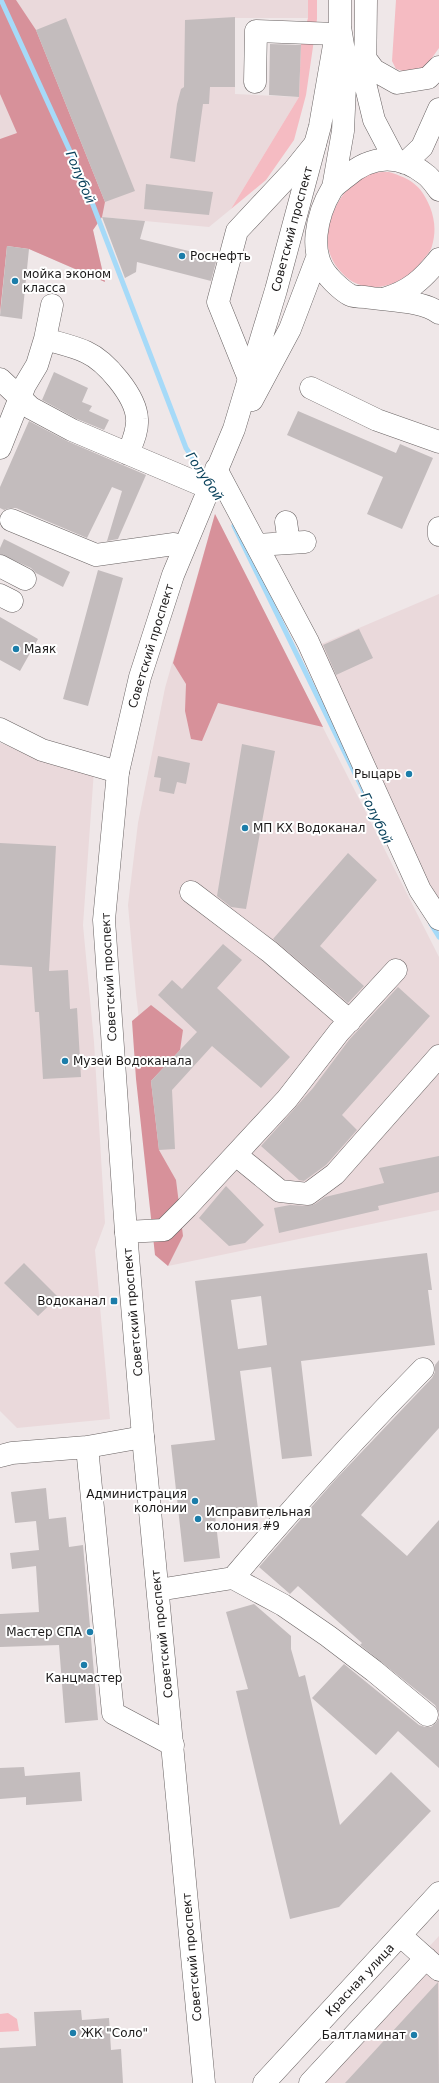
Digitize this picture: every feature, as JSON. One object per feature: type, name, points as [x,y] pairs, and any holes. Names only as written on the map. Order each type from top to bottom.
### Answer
[{"type":"main road","name":"Советский проспект","points":[[206,2082],[143,1437],[126,1232],[104,920],[118,772],[140,677],[178,546],[211,482],[234,429],[276,290],[320,126],[338,30],[340,0]]},
{"type":"main road","points":[[366,0],[365,83],[369,107],[378,129],[399,161]]},
{"type":"main road","name":"Советский проспект","points":[[234,429],[261,384],[290,329],[317,258],[316,235],[333,188],[343,131],[346,63],[338,30]]},
{"type":"main road","points":[[255,82],[256,31],[338,30]]},
{"type":"main road","points":[[365,58],[374,70],[397,83],[428,78],[439,67]]},
{"type":"main road","points":[[399,161],[422,147],[439,109]]},
{"type":"main road","points":[[249,379],[218,302],[238,230],[294,170],[315,144]]},
{"type":"main road","points":[[333,188],[353,171],[371,161],[399,161],[426,174],[439,190]]},
{"type":"main road","points":[[317,258],[329,277],[350,295],[380,300],[410,302],[435,310],[439,313]]},
{"type":"main road","points":[[380,300],[400,294],[424,275],[439,259]]},
{"type":"main road","points":[[0,448],[24,385],[37,365],[45,339],[52,305]]},
{"type":"main road","points":[[45,339],[87,352],[119,379],[132,401],[137,418],[135,435],[128,454]]},
{"type":"main road","points":[[0,380],[31,408],[72,430],[128,454],[211,482],[257,545],[308,642],[420,890],[439,919]]},
{"type":"main road","points":[[311,388],[377,420],[439,442]]},
{"type":"main road","points":[[11,520],[96,555],[178,546]]},
{"type":"main road","points":[[257,545],[297,542],[286,522]]},
{"type":"main road","points":[[439,528],[439,535]]},
{"type":"main road","points":[[0,566],[25,579]]},
{"type":"main road","points":[[0,729],[42,750],[118,772]]},
{"type":"main road","points":[[191,892],[270,952],[350,1020]]},
{"type":"main road","points":[[126,1232],[164,1230],[288,1099],[350,1020],[396,970]]},
{"type":"main road","points":[[236,1155],[280,1191],[308,1194],[335,1174],[439,1056]]},
{"type":"main road","points":[[233,1578],[300,1499],[423,1369]]},
{"type":"main road","points":[[0,1456],[12,1453],[87,1447],[143,1437]]},
{"type":"main road","points":[[87,1447],[113,1713],[173,1746]]},
{"type":"main road","points":[[158,1590],[233,1578],[283,1605],[328,1636],[374,1671],[427,1715]]},
{"type":"main road","name":"Красная улица","points":[[264,2083],[439,1893]]},
{"type":"main road","points":[[310,2083],[433,1964],[400,1936]]},
{"type":"shaded area","points":[[0,0],[308,0],[308,18],[235,18],[235,94],[299,97],[231,209],[209,227],[102,217],[93,230],[105,282],[29,249],[7,246],[0,313]]},
{"type":"shaded area","points":[[0,0],[16,0],[36,30],[105,202],[102,217],[93,230],[105,282],[29,249],[7,246],[0,313],[0,139],[17,133],[0,94]]},
{"type":"shaded area","points":[[308,0],[317,0],[317,19],[306,95],[294,140],[266,180],[231,209],[299,97],[301,42],[308,18]]},
{"type":"shaded area","points":[[396,0],[439,0],[439,48],[424,69],[411,73],[396,69],[392,61]]},
{"type":"shaded area","points":[[389,172],[409,180],[419,188],[427,199],[433,217],[433,241],[427,255],[414,270],[405,277],[395,283],[384,286],[362,286],[352,281],[342,273],[333,261],[328,247],[329,225],[338,203],[352,184],[361,177],[371,173]]},
{"type":"shaded area","points":[[215,514],[439,957],[439,1210],[168,1266],[136,994],[128,905],[138,823],[165,688]]},
{"type":"shaded area","points":[[215,514],[323,727],[218,703],[202,741],[191,739],[185,711],[186,684],[173,663]]},
{"type":"shaded area","name":"Рыцарь","points":[[439,594],[439,904],[319,645]]},
{"type":"shaded area","points":[[0,743],[94,770],[83,925],[94,1042],[105,1223],[95,1250],[110,1419],[17,1428],[0,1411]]},
{"type":"shaded area","points":[[151,1005],[183,1030],[180,1050],[151,1081],[159,1150],[176,1180],[183,1236],[168,1266],[155,1255],[136,1079],[132,1021]]},
{"type":"shaded area","points":[[439,1936],[439,2083],[305,2083],[341,2042]]},
{"type":"shaded area","points":[[8,2013],[17,2019],[19,2031],[0,2032],[0,2014]]},
{"type":"building","points":[[235,17],[235,87],[210,87],[209,104],[203,104],[195,162],[170,158],[177,104],[181,89],[184,87],[185,20]]},
{"type":"building","points":[[66,18],[135,191],[105,202],[36,30]]},
{"type":"building","points":[[270,44],[301,45],[299,97],[269,95]]},
{"type":"building","points":[[146,184],[213,192],[209,215],[144,209]]},
{"type":"building","points":[[102,217],[145,221],[140,239],[217,258],[211,281],[137,262],[136,272],[125,278]]},
{"type":"building","name":"мойка эконом класса","points":[[7,246],[29,249],[22,319],[0,316]]},
{"type":"building","points":[[54,372],[88,388],[82,402],[92,406],[89,411],[109,420],[104,430],[77,419],[42,400]]},
{"type":"building","points":[[298,411],[396,453],[400,444],[433,458],[402,529],[367,514],[383,477],[287,435]]},
{"type":"building","points":[[29,421],[67,441],[146,475],[118,539],[107,541],[122,491],[112,487],[87,538],[16,508],[4,510],[0,508],[0,487]]},
{"type":"building","points":[[4,539],[70,572],[63,587],[36,573],[31,568],[0,554],[0,548]]},
{"type":"building","points":[[98,570],[123,578],[88,706],[63,699]]},
{"type":"building","name":"Маяк","points":[[0,617],[38,639],[20,671],[0,660]]},
{"type":"building","points":[[359,629],[373,658],[336,675],[323,645]]},
{"type":"building","name":"МП КХ Водоканал","points":[[242,744],[275,751],[246,909],[231,907],[217,896]]},
{"type":"building","points":[[158,756],[190,763],[186,784],[177,782],[174,794],[159,791],[161,778],[154,777]]},
{"type":"building","points":[[0,843],[56,846],[49,971],[68,970],[70,1009],[77,1008],[81,1077],[43,1079],[39,1012],[35,1012],[32,967],[0,965]]},
{"type":"building","points":[[348,853],[377,880],[320,946],[364,986],[348,1003],[273,939]]},
{"type":"building","points":[[223,944],[242,960],[217,988],[290,1057],[261,1088],[212,1046],[172,1090],[175,1149],[159,1150],[151,1081],[197,1032],[158,995],[172,980],[182,989]]},
{"type":"building","points":[[398,987],[430,1016],[342,1115],[357,1130],[326,1165],[304,1181],[299,1180],[261,1146],[313,1088],[349,1040]]},
{"type":"building","points":[[439,1156],[439,1192],[378,1206],[379,1210],[279,1233],[274,1208],[290,1205],[307,1206],[315,1204],[325,1197],[384,1183],[379,1168]]},
{"type":"building","points":[[226,1186],[264,1225],[245,1243],[229,1246],[199,1218]]},
{"type":"building","points":[[427,1253],[432,1290],[428,1290],[435,1345],[301,1361],[312,1456],[282,1459],[271,1367],[240,1371],[258,1509],[215,1515],[220,1558],[184,1562],[171,1445],[215,1440],[195,1281]],"holes":[[[261,1296],[267,1345],[238,1349],[231,1300]]]},
{"type":"building","points":[[24,1263],[58,1297],[38,1316],[4,1283]]},
{"type":"building","points":[[439,1360],[439,1428],[361,1515],[407,1556],[439,1520],[439,1713],[435,1705],[360,1645],[362,1643],[298,1586],[290,1594],[259,1567],[335,1480],[432,1378],[435,1372],[435,1365]]},
{"type":"building","points":[[46,1488],[49,1519],[66,1517],[69,1547],[83,1545],[98,1720],[65,1723],[59,1645],[0,1647],[0,1614],[39,1612],[36,1566],[12,1569],[10,1553],[39,1550],[36,1521],[15,1523],[11,1492]]},
{"type":"building","points":[[254,1604],[291,1636],[291,1649],[299,1677],[305,1675],[340,1825],[391,1772],[431,1811],[339,1907],[290,1919],[236,1691],[248,1689],[226,1612]]},
{"type":"building","points":[[344,1664],[419,1725],[431,1727],[439,1718],[439,1768],[398,1731],[376,1755],[312,1698]]},
{"type":"building","points":[[24,1767],[25,1776],[80,1772],[82,1801],[26,1805],[26,1797],[0,1799],[0,1768]]},
{"type":"building","name":"Балтламинат","points":[[438,1982],[439,2083],[345,2083]]},
{"type":"building","name":"ЖК \"Соло\"","points":[[81,2010],[82,2020],[109,2018],[111,2050],[121,2049],[123,2083],[0,2083],[0,2048],[36,2046],[34,2012]]},
{"type":"waterway","name":"Голубой","points":[[1,0],[85,184],[186,448],[206,478]]},
{"type":"waterway","name":"Голубой","points":[[234,526],[365,794]]},
{"type":"waterway","name":"Голубой","points":[[431,924],[439,937]]},
{"type":"place","name":"Роснефть","points":[[182,256]]},
{"type":"place","name":"мойка эконом класса","points":[[15,281]]},
{"type":"place","name":"Маяк","points":[[16,649]]},
{"type":"place","name":"Рыцарь","points":[[409,774]]},
{"type":"place","name":"МП КХ Водоканал","points":[[245,828]]},
{"type":"place","name":"Музей Водоканала","points":[[65,1061]]},
{"type":"place","name":"Водоканал","points":[[114,1301]]},
{"type":"place","name":"Администрация колонии","points":[[195,1501]]},
{"type":"place","name":"Исправительная колония #9","points":[[198,1519]]},
{"type":"place","name":"Мастер СПА","points":[[90,1632]]},
{"type":"place","name":"Канцмастер","points":[[84,1665]]},
{"type":"place","name":"ЖК \"Соло\"","points":[[73,2033]]},
{"type":"place","name":"Балтламинат","points":[[414,2035]]}]
